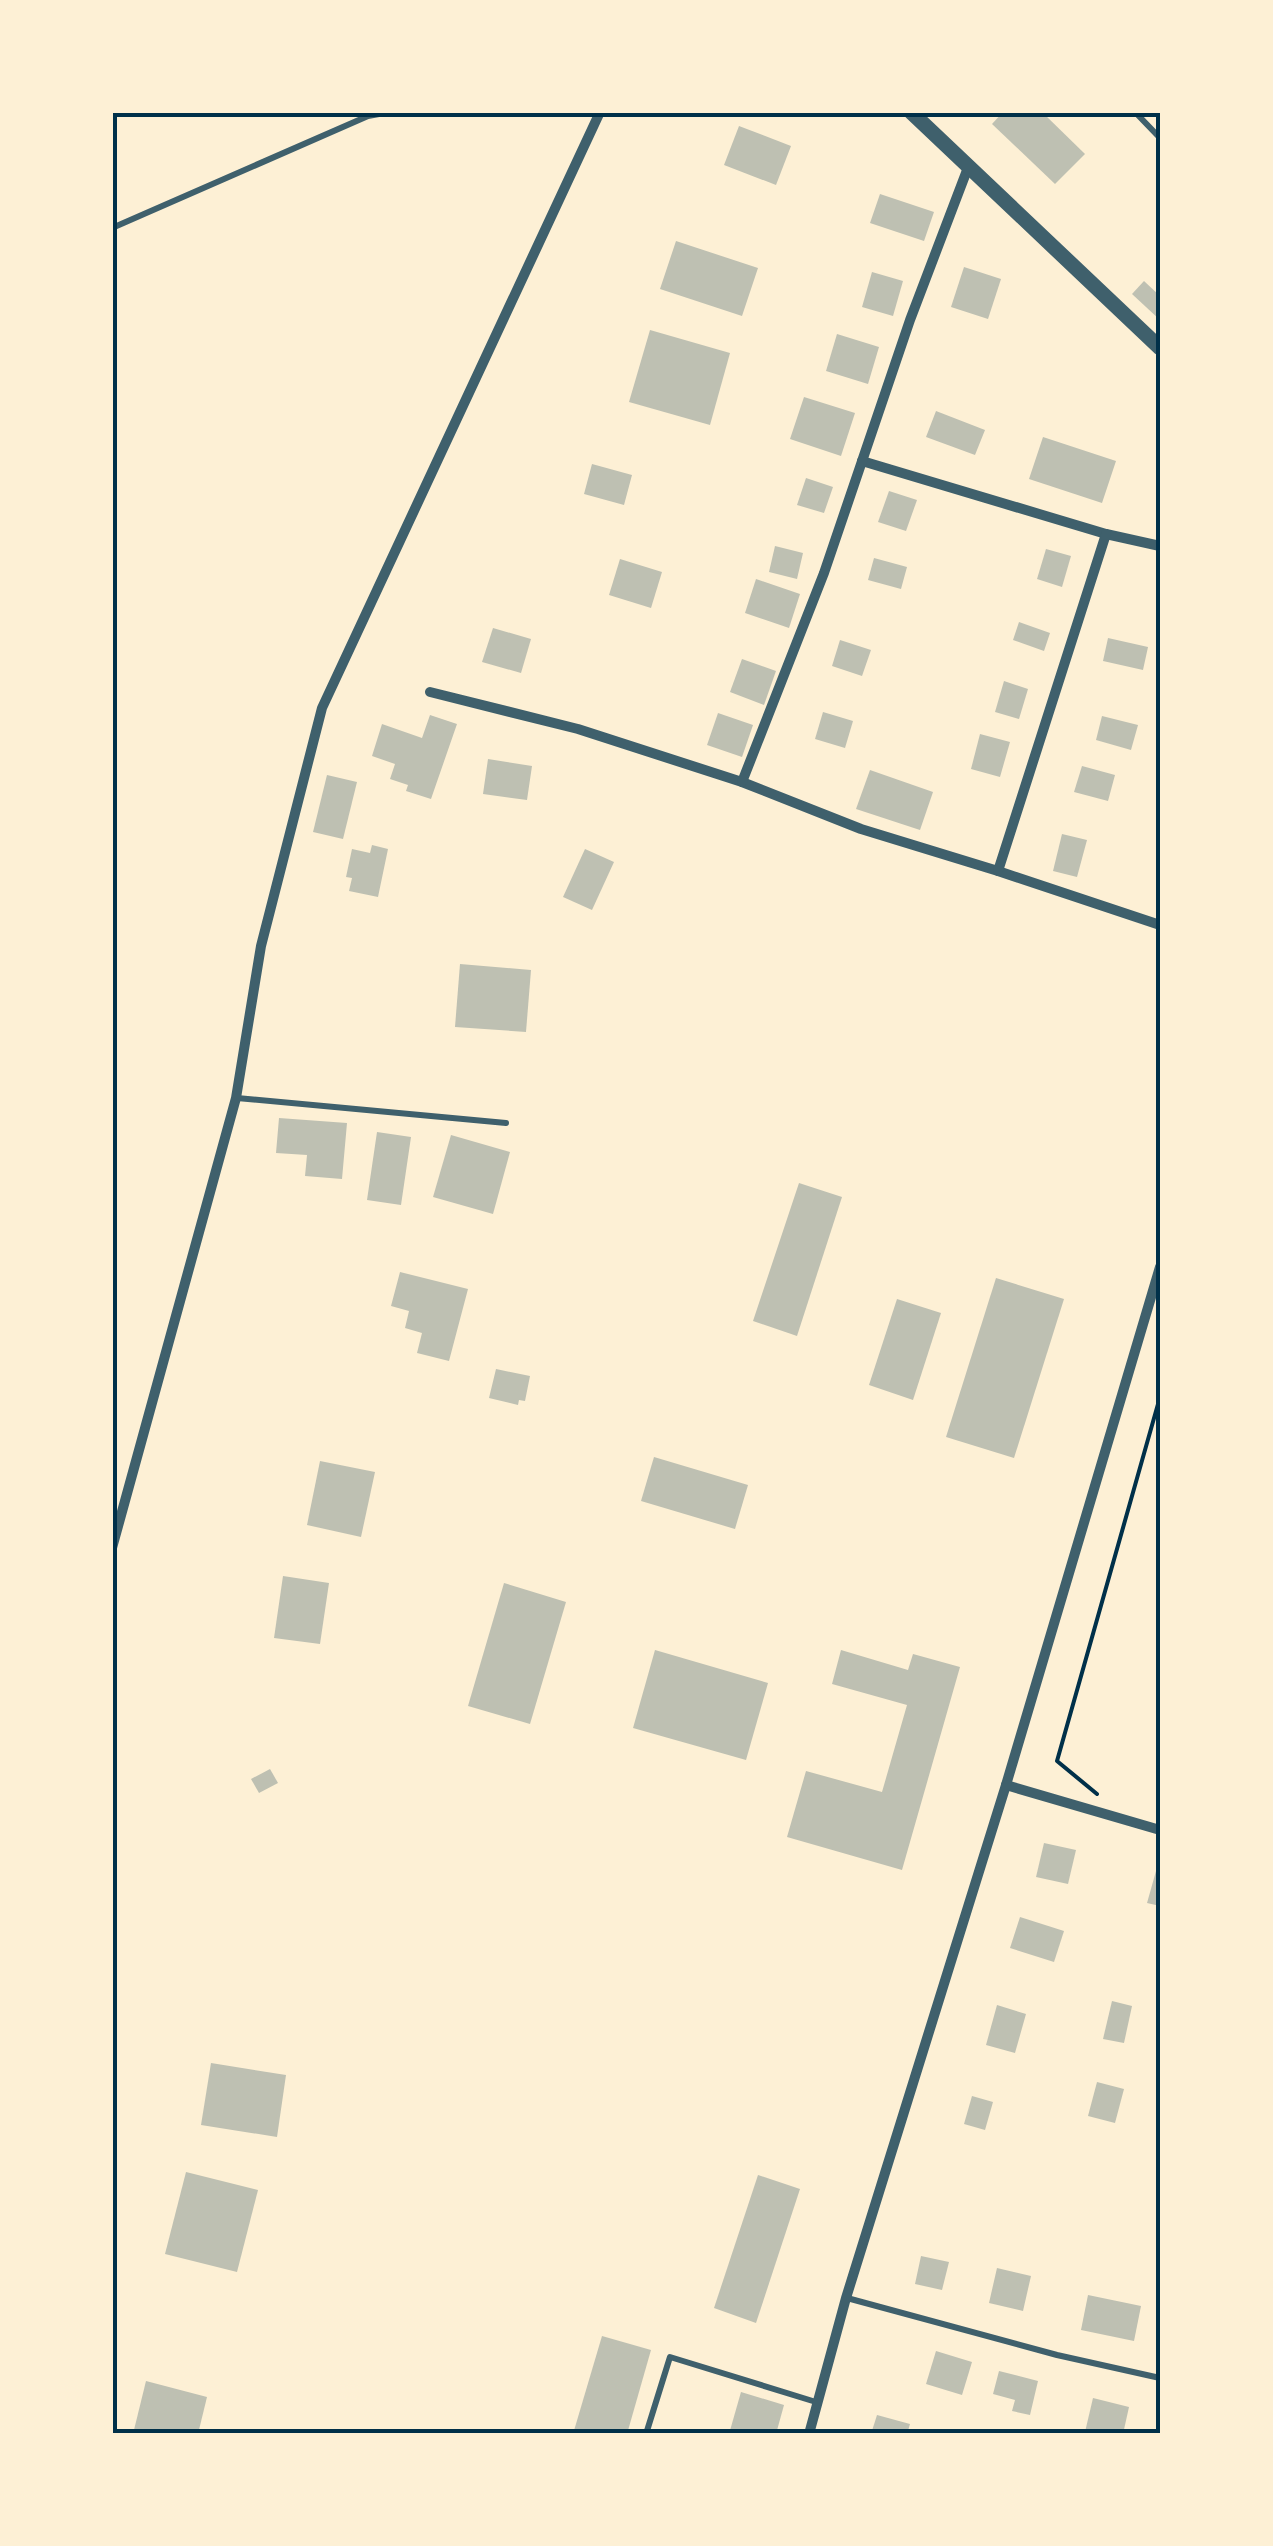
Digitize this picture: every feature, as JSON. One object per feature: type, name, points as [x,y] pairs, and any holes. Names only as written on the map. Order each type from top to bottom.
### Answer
[{"type":"street","points":[[112,1548],[236,1098],[261,946],[322,708],[600,112]]},
{"type":"street","points":[[912,112],[1160,348]]},
{"type":"street","points":[[742,782],[824,572],[910,320],[969,165]]},
{"type":"street","points":[[862,461],[1106,534],[1160,546]]},
{"type":"street","points":[[998,871],[1106,534]]},
{"type":"street","points":[[430,692],[578,730],[742,782],[861,830],[1160,926]]},
{"type":"street","points":[[809,2434],[846,2298],[1155,1308],[1160,1266]]},
{"type":"street","points":[[1006,1785],[1160,1830]]},
{"type":"lane","points":[[112,228],[368,116],[390,112]]},
{"type":"lane","points":[[1135,112],[1160,138]]},
{"type":"lane","points":[[236,1098],[506,1123]]},
{"type":"lane","points":[[846,2298],[1057,2355],[1160,2378]]},
{"type":"lane","points":[[646,2434],[670,2357],[818,2402]]},
{"type":"path","points":[[1102,1798],[1056,1761],[1160,1396]]},
{"type":"building","points":[[1003,112],[1042,112],[1085,154],[1055,184],[992,124]]},
{"type":"building","points":[[739,126],[791,146],[776,185],[724,165]]},
{"type":"building","points":[[880,194],[934,212],[924,241],[870,223]]},
{"type":"building","points":[[676,241],[758,268],[742,316],[660,289]]},
{"type":"building","points":[[964,267],[1001,279],[988,319],[951,307]]},
{"type":"building","points":[[872,272],[903,281],[893,316],[862,307]]},
{"type":"building","points":[[1144,281],[1160,296],[1160,320],[1132,294]]},
{"type":"building","points":[[650,330],[730,353],[710,425],[629,402]]},
{"type":"building","points":[[837,334],[879,347],[868,384],[826,371]]},
{"type":"building","points":[[804,397],[855,413],[841,456],[790,439]]},
{"type":"building","points":[[936,411],[985,430],[975,455],[926,437]]},
{"type":"building","points":[[1043,437],[1116,461],[1102,503],[1029,479]]},
{"type":"building","points":[[592,464],[632,475],[624,505],[584,494]]},
{"type":"building","points":[[806,478],[833,487],[824,513],[797,505]]},
{"type":"building","points":[[889,491],[917,500],[906,531],[878,522]]},
{"type":"building","points":[[775,546],[803,553],[797,579],[769,572]]},
{"type":"building","points":[[1046,549],[1071,556],[1062,587],[1037,579]]},
{"type":"building","points":[[874,558],[907,567],[901,589],[868,580]]},
{"type":"building","points":[[620,559],[662,572],[651,608],[609,595]]},
{"type":"building","points":[[756,579],[800,594],[789,628],[745,613]]},
{"type":"building","points":[[1019,622],[1050,633],[1044,651],[1013,640]]},
{"type":"building","points":[[493,628],[531,639],[521,673],[482,662]]},
{"type":"building","points":[[1108,638],[1148,647],[1143,670],[1103,661]]},
{"type":"building","points":[[840,640],[871,650],[862,676],[832,666]]},
{"type":"building","points":[[742,659],[776,671],[764,705],[730,692]]},
{"type":"building","points":[[1004,681],[1028,689],[1019,719],[995,712]]},
{"type":"building","points":[[823,712],[853,721],[845,748],[815,739]]},
{"type":"building","points":[[718,713],[753,725],[742,757],[707,745]]},
{"type":"building","points":[[430,715],[457,724],[431,799],[406,791],[408,785],[390,779],[395,764],[372,756],[382,724],[422,738]]},
{"type":"building","points":[[1102,716],[1138,725],[1131,750],[1096,740]]},
{"type":"building","points":[[980,734],[1010,742],[1000,777],[971,769]]},
{"type":"building","points":[[488,759],[532,766],[527,800],[483,794]]},
{"type":"building","points":[[1082,766],[1115,775],[1108,801],[1074,792]]},
{"type":"building","points":[[870,770],[933,792],[920,830],[856,809]]},
{"type":"building","points":[[327,775],[357,782],[343,839],[313,832]]},
{"type":"building","points":[[1062,834],[1087,840],[1077,877],[1053,871]]},
{"type":"building","points":[[372,845],[388,849],[378,897],[349,891],[352,878],[346,877],[352,849],[370,853]]},
{"type":"building","points":[[585,849],[614,862],[592,910],[563,897]]},
{"type":"building","points":[[460,964],[531,970],[526,1032],[455,1027]]},
{"type":"building","points":[[279,1118],[347,1123],[342,1179],[305,1176],[307,1155],[276,1153]]},
{"type":"building","points":[[377,1132],[411,1137],[401,1205],[367,1200]]},
{"type":"building","points":[[451,1135],[510,1152],[493,1214],[433,1197]]},
{"type":"building","points":[[799,1183],[842,1197],[797,1336],[753,1321]]},
{"type":"building","points":[[400,1272],[468,1289],[449,1361],[417,1353],[422,1333],[405,1328],[409,1311],[391,1306]]},
{"type":"building","points":[[996,1278],[1064,1299],[1014,1458],[946,1437]]},
{"type":"building","points":[[897,1299],[941,1313],[913,1400],[869,1385]]},
{"type":"building","points":[[496,1369],[530,1376],[525,1401],[519,1400],[518,1405],[489,1398]]},
{"type":"building","points":[[654,1457],[748,1485],[735,1529],[641,1501]]},
{"type":"building","points":[[320,1461],[375,1472],[361,1537],[307,1525]]},
{"type":"building","points":[[283,1576],[329,1583],[320,1644],[274,1638]]},
{"type":"building","points":[[504,1583],[566,1602],[530,1724],[468,1706]]},
{"type":"building","points":[[655,1650],[768,1683],[746,1760],[633,1728]]},
{"type":"building","points":[[841,1650],[908,1670],[913,1654],[960,1667],[902,1870],[787,1837],[806,1771],[882,1792],[907,1705],[832,1684]]},
{"type":"building","points":[[270,1769],[278,1783],[259,1793],[251,1779]]},
{"type":"building","points":[[1044,1843],[1076,1850],[1068,1884],[1036,1877]]},
{"type":"building","points":[[1156,1871],[1160,1873],[1160,1906],[1147,1903]]},
{"type":"building","points":[[1020,1917],[1064,1931],[1054,1962],[1010,1948]]},
{"type":"building","points":[[1112,2001],[1132,2006],[1124,2043],[1103,2039]]},
{"type":"building","points":[[997,2005],[1026,2014],[1015,2053],[986,2045]]},
{"type":"building","points":[[211,2063],[286,2075],[277,2137],[201,2125]]},
{"type":"building","points":[[1097,2082],[1124,2089],[1115,2123],[1088,2116]]},
{"type":"building","points":[[972,2096],[993,2102],[985,2130],[964,2124]]},
{"type":"building","points":[[186,2172],[258,2190],[237,2272],[165,2254]]},
{"type":"building","points":[[758,2175],[800,2189],[756,2323],[714,2308]]},
{"type":"building","points":[[921,2256],[949,2262],[942,2290],[915,2284]]},
{"type":"building","points":[[997,2268],[1031,2276],[1023,2311],[989,2303]]},
{"type":"building","points":[[1088,2295],[1141,2306],[1134,2341],[1081,2330]]},
{"type":"building","points":[[602,2336],[651,2350],[627,2434],[573,2434]]},
{"type":"building","points":[[936,2351],[972,2362],[962,2395],[926,2384]]},
{"type":"building","points":[[999,2371],[1038,2381],[1030,2415],[1012,2411],[1015,2400],[993,2394]]},
{"type":"building","points":[[146,2381],[207,2397],[198,2434],[133,2434]]},
{"type":"building","points":[[741,2392],[784,2405],[776,2434],[729,2434]]},
{"type":"building","points":[[1093,2398],[1129,2407],[1123,2434],[1085,2432]]},
{"type":"building","points":[[877,2415],[910,2424],[907,2434],[871,2434]]}]
